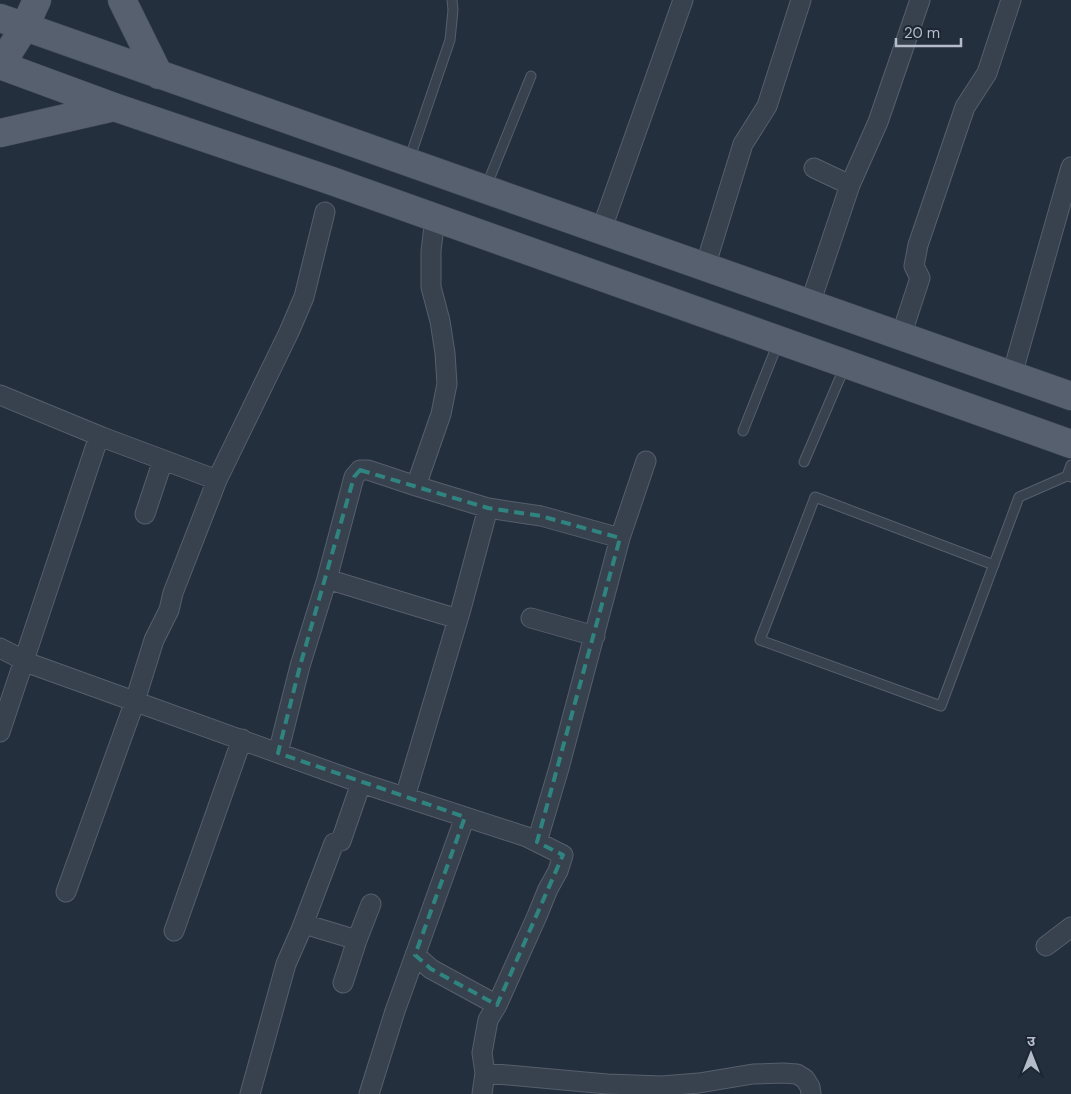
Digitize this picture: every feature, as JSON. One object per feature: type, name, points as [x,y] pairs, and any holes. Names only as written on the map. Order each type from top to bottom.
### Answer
[{"type":"main road","points":[[37,0],[12,23],[0,65],[114,107],[436,218],[1071,444]]},
{"type":"main road","points":[[122,0],[159,75]]},
{"type":"main road","points":[[12,23],[1071,396]]},
{"type":"main road","points":[[0,133],[114,107]]},
{"type":"street","points":[[602,231],[683,0]]},
{"type":"street","points":[[705,268],[743,144],[767,106],[801,0]]},
{"type":"street","points":[[810,304],[850,184],[878,122],[920,0]]},
{"type":"street","points":[[900,336],[920,278],[914,266],[918,245],[965,107],[987,73],[1011,0]]},
{"type":"street","points":[[1012,375],[1071,167]]},
{"type":"street","points":[[814,168],[850,184]]},
{"type":"street","points":[[66,892],[135,701],[154,640],[169,610],[173,593],[217,480],[290,332],[304,297],[325,212]]},
{"type":"street","points":[[416,486],[441,414],[447,384],[443,337],[431,287],[431,251],[436,218]]},
{"type":"street","points":[[0,395],[99,436],[217,480]]},
{"type":"street","points":[[0,732],[99,436]]},
{"type":"street","points":[[145,514],[163,460]]},
{"type":"street","points":[[537,842],[559,768],[620,538],[646,462]]},
{"type":"street","points":[[278,753],[300,666],[327,579],[354,477],[360,470],[368,470],[488,508],[541,516],[620,538]]},
{"type":"street","points":[[405,797],[458,619],[488,508]]},
{"type":"street","points":[[327,579],[458,619]]},
{"type":"street","points":[[531,618],[595,636]]},
{"type":"street","points":[[0,648],[25,661],[361,783],[527,837],[563,855],[558,871],[548,889],[497,1005],[488,1020],[482,1053],[485,1073],[482,1094]]},
{"type":"street","points":[[174,931],[242,740]]},
{"type":"street","points":[[250,1094],[286,964],[304,924],[334,843],[341,841],[361,783]]},
{"type":"street","points":[[369,1094],[394,1011],[465,817]]},
{"type":"street","points":[[343,983],[371,904]]},
{"type":"street","points":[[304,924],[357,940]]},
{"type":"street","points":[[1046,946],[1071,927]]},
{"type":"street","points":[[415,955],[431,969],[497,1005]]},
{"type":"street","points":[[485,1073],[607,1084],[662,1086],[753,1074],[782,1073],[797,1074],[805,1079],[810,1087],[811,1094]]},
{"type":"lane","points":[[408,162],[450,40],[452,0]]},
{"type":"lane","points":[[485,190],[531,76]]},
{"type":"lane","points":[[743,432],[779,340]]},
{"type":"lane","points":[[804,462],[846,364]]},
{"type":"lane","points":[[994,566],[815,497],[760,640],[941,706],[994,566],[1019,496],[1069,477],[1071,465]]},
{"type":"highlighted area","points":[[360,470],[488,508],[541,516],[620,538],[537,842],[563,855],[497,1005],[431,969],[415,955],[465,817],[278,753],[300,666],[354,477]]}]
